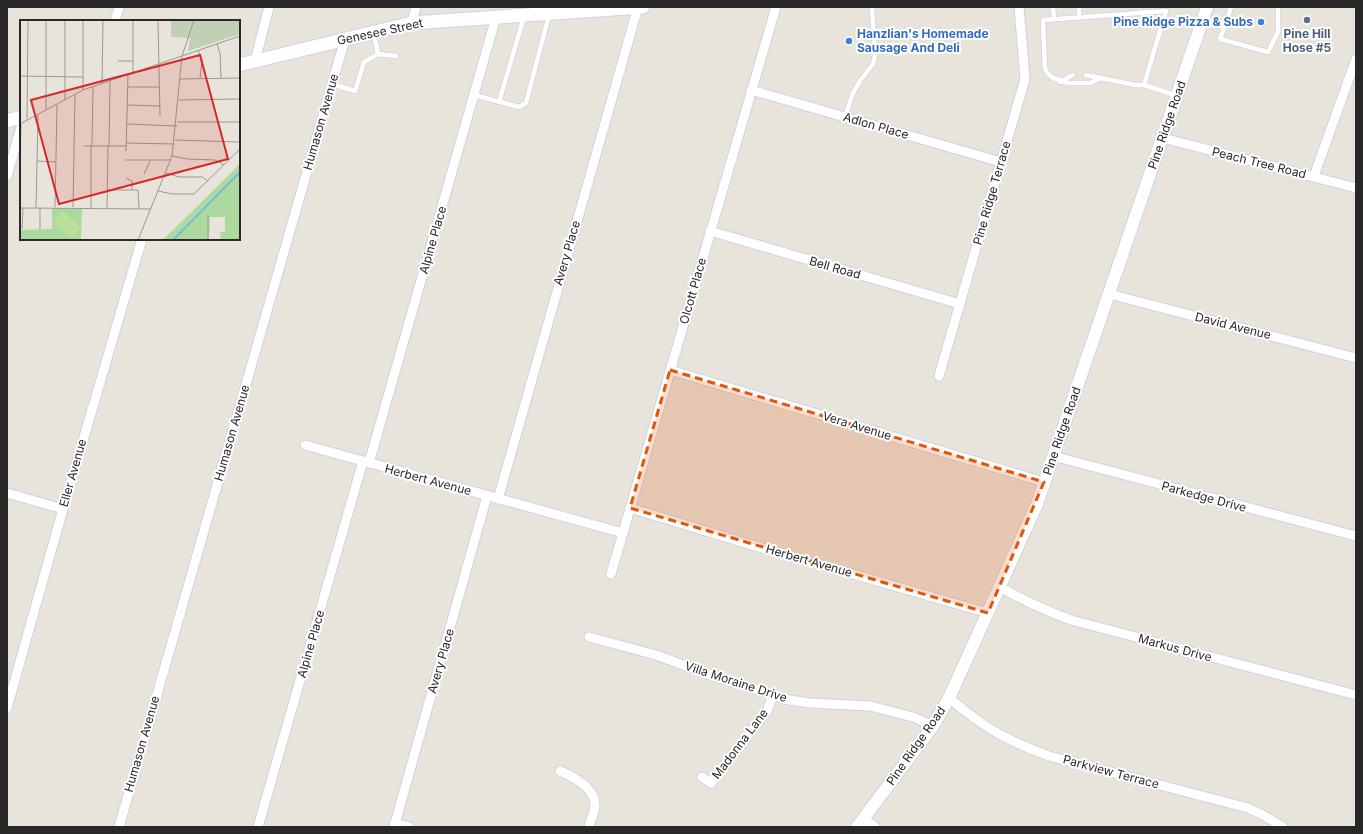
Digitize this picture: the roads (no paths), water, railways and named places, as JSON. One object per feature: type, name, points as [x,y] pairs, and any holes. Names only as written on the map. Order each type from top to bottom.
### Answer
[{"type":"main road","name":"Genesee Street","points":[[240,65],[412,23],[549,14],[571,10],[643,7]]},
{"type":"main road","points":[[7,121],[20,117]]},
{"type":"street","points":[[115,20],[119,7]]},
{"type":"street","points":[[255,61],[269,7]]},
{"type":"street","points":[[412,23],[416,7]]},
{"type":"street","name":"Avery Place","points":[[498,499],[638,7]]},
{"type":"street","name":"Olcott Place","points":[[611,574],[776,7]]},
{"type":"street","name":"Pine Ridge Terrace","points":[[939,376],[1024,79],[1019,7]]},
{"type":"street","name":"Pine Ridge Road","points":[[861,823],[933,726],[949,698],[1037,504],[1207,7]]},
{"type":"street","name":"Alpine Place","points":[[258,827],[496,17]]},
{"type":"street","name":"Humason Avenue","points":[[118,827],[345,39]]},
{"type":"street","points":[[1314,176],[1356,59]]},
{"type":"street","name":"Adlon Place","points":[[752,90],[1001,162]]},
{"type":"street","points":[[7,176],[20,130]]},
{"type":"street","name":"Peach Tree Road","points":[[1163,138],[1356,188]]},
{"type":"street","name":"Bell Road","points":[[710,231],[960,304]]},
{"type":"street","name":"Eller Avenue","points":[[7,708],[63,509],[142,240]]},
{"type":"street","name":"David Avenue","points":[[1109,294],[1356,358]]},
{"type":"street","name":"Vera Avenue","points":[[670,370],[1044,482]]},
{"type":"street","name":"Herbert Avenue","points":[[305,445],[498,499]]},
{"type":"street","name":"Parkedge Drive","points":[[1053,456],[1356,536]]},
{"type":"street","points":[[7,494],[63,509]]},
{"type":"street","name":"Avery Place","points":[[395,825],[487,496]]},
{"type":"street","points":[[498,499],[623,533]]},
{"type":"street","name":"Herbert Avenue","points":[[630,508],[745,543],[988,613]]},
{"type":"street","name":"Markus Drive","points":[[1000,587],[1044,610],[1071,620],[1356,696]]},
{"type":"street","name":"Villa Moraine Drive","points":[[589,636],[656,655],[773,696],[810,703],[870,706],[913,717],[933,726]]},
{"type":"street","name":"Madonna Lane","points":[[702,777],[711,783],[767,711],[773,696]]},
{"type":"street","name":"Parkview Terrace","points":[[949,698],[977,720],[1000,734],[1049,756],[1248,808],[1262,814],[1283,827]]},
{"type":"street","points":[[560,771],[573,777],[591,794],[595,805],[589,827]]},
{"type":"street","points":[[861,823],[875,827]]},
{"type":"street","points":[[395,825],[409,827]]},
{"type":"lane","points":[[845,117],[853,93],[873,64],[875,56],[872,7]]},
{"type":"lane","points":[[1053,7],[1054,19]]},
{"type":"lane","points":[[1078,7],[1079,17]]},
{"type":"lane","points":[[1231,7],[1220,39],[1268,52],[1278,32],[1278,7]]},
{"type":"lane","points":[[1101,78],[1090,83],[1068,83],[1060,82],[1053,78],[1045,68],[1043,20],[1166,11],[1144,85]]},
{"type":"lane","points":[[474,95],[519,106],[526,103],[549,14]]},
{"type":"lane","points":[[499,102],[524,15]]},
{"type":"lane","points":[[1203,19],[1225,24]]},
{"type":"lane","points":[[374,32],[378,54]]},
{"type":"lane","points":[[332,84],[355,91],[364,62],[378,54],[396,56]]},
{"type":"lane","points":[[1060,82],[1073,75]]},
{"type":"lane","points":[[1086,75],[1135,85],[1144,85],[1177,95]]},
{"type":"place","name":"Pine Hill Hose #5","points":[[1307,20]]},
{"type":"place","name":"Pine Ridge Pizza & Subs","points":[[1261,22]]},
{"type":"place","name":"Hanzlian's Homemade Sausage And Deli","points":[[849,41]]}]
